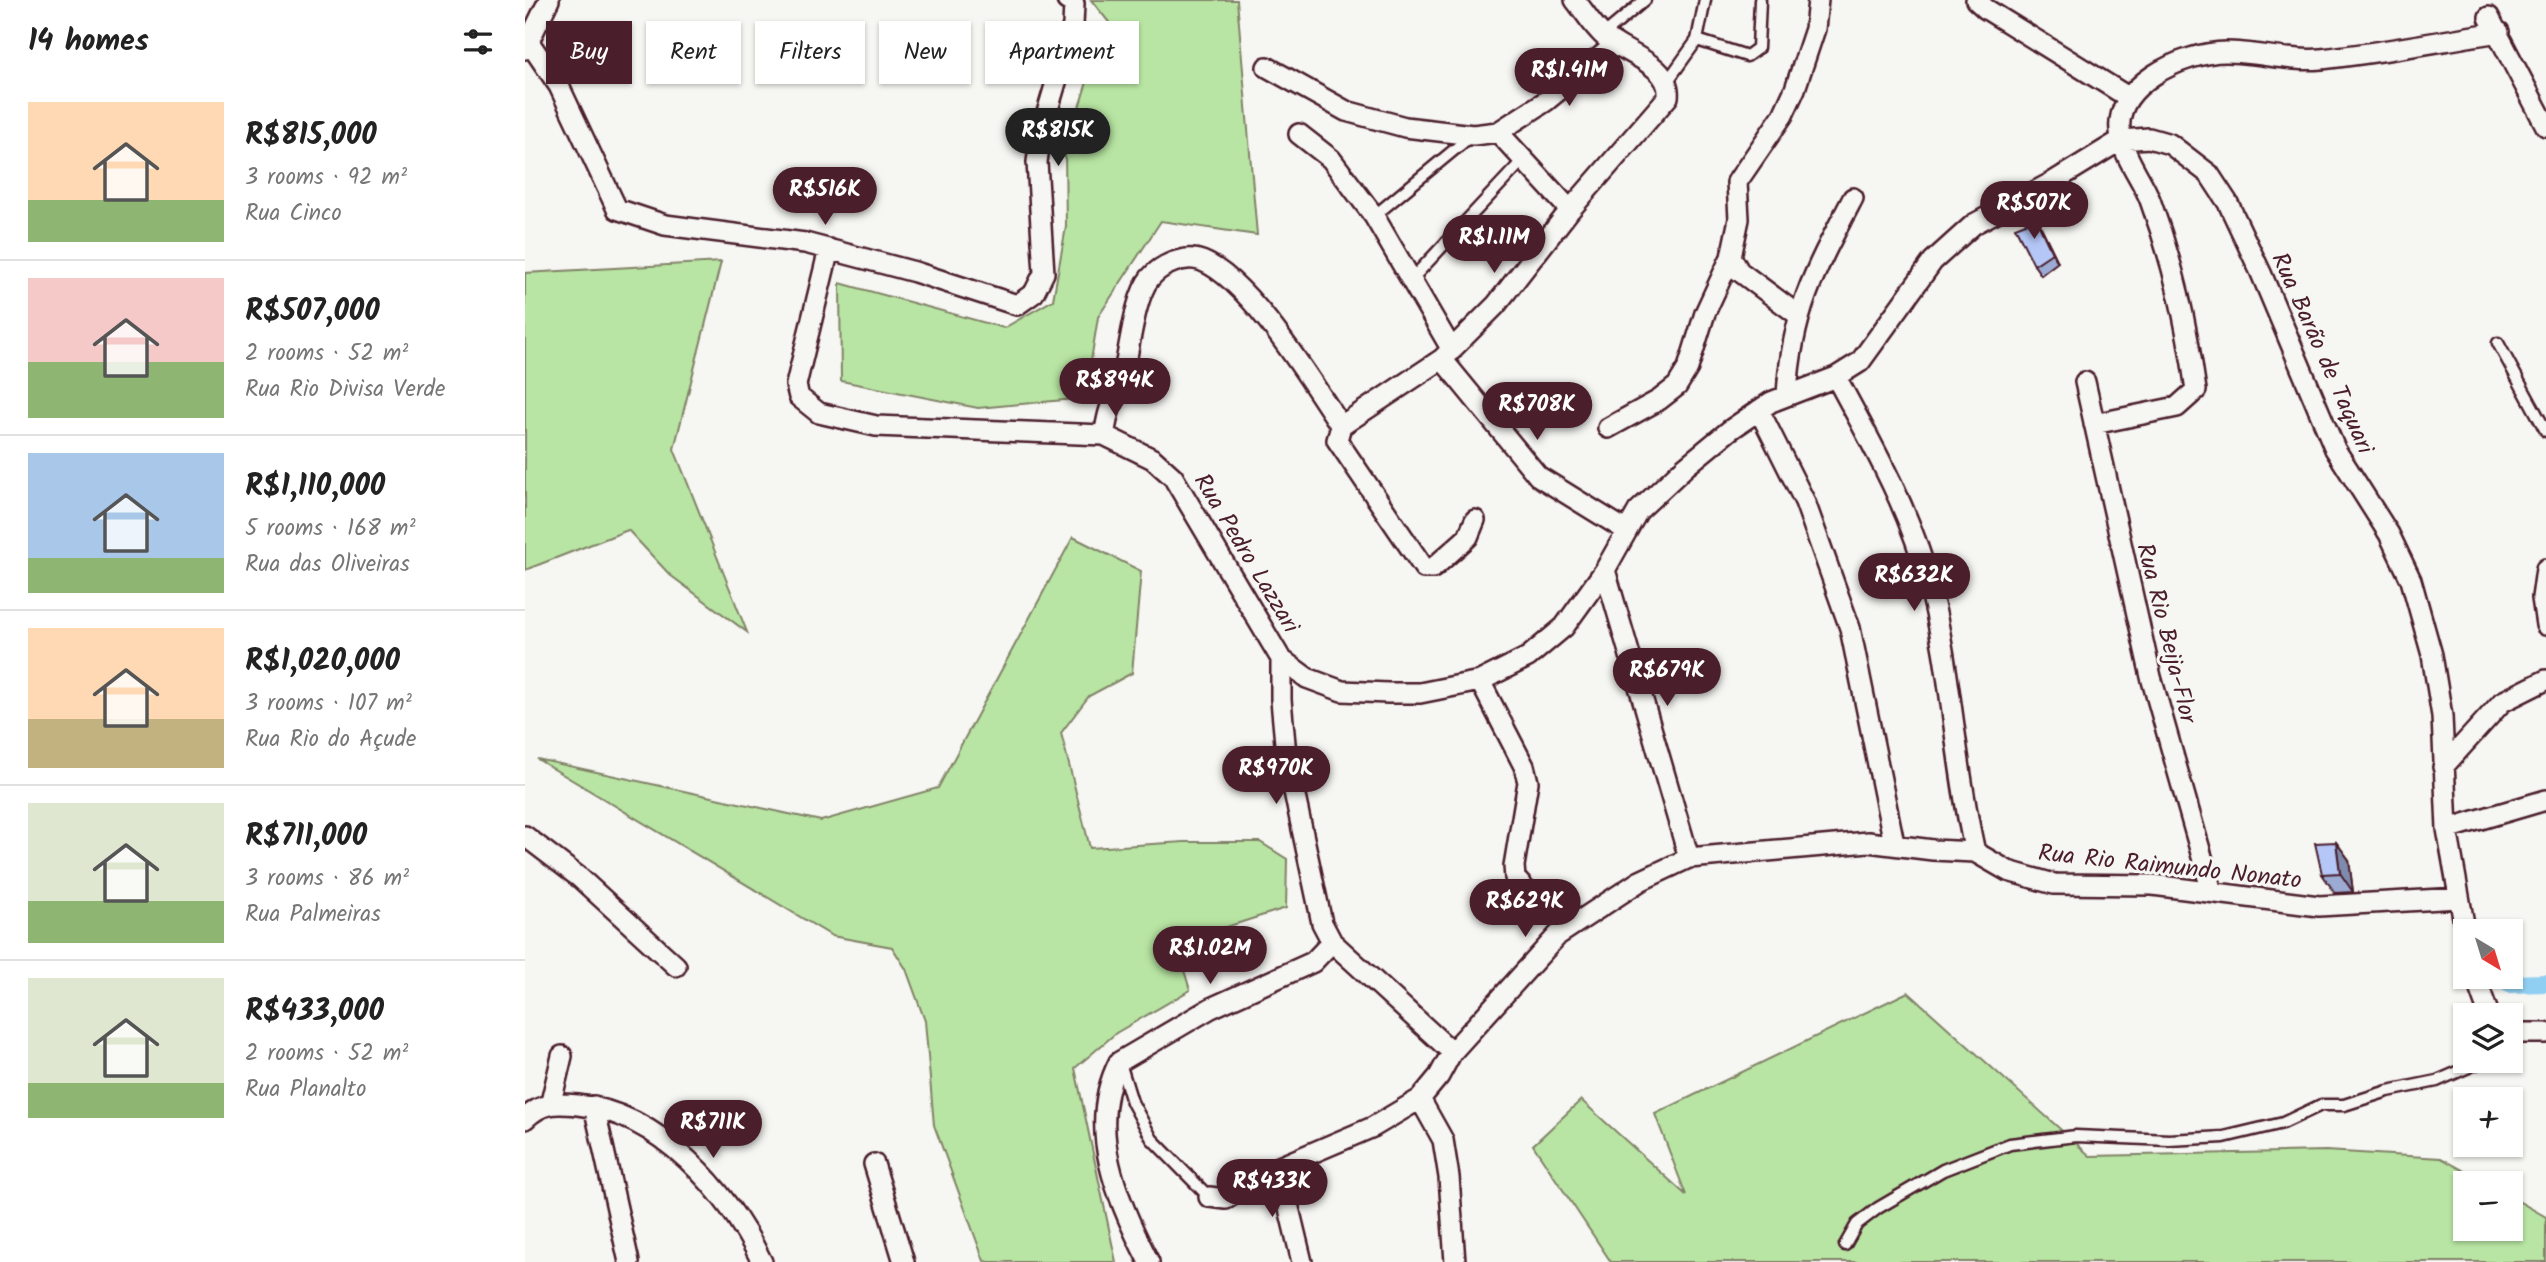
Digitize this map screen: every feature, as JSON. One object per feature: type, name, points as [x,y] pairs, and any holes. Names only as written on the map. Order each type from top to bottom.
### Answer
[{"type":"street","points":[[548,0],[527,46],[559,86],[617,209],[665,225],[806,243],[1017,305],[1034,293],[1045,273],[1037,162],[1041,134],[1073,25],[1070,2]]},
{"type":"street","points":[[1475,520],[1468,537],[1433,568],[1424,568],[1337,440],[1341,426],[1447,354],[1496,305],[1570,210],[1668,97],[1667,82],[1630,51],[1609,39],[1574,0]]},
{"type":"street","points":[[1608,428],[1659,400],[1677,386],[1689,368],[1705,313],[1731,257],[1739,219],[1737,182],[1783,115],[1795,89],[1815,29],[1818,0]]},
{"type":"street","points":[[1976,0],[1986,9],[2128,97]]},
{"type":"street","points":[[2094,424],[2177,407],[2196,390],[2183,303],[2169,256],[2149,197],[2121,139],[2122,106],[2145,79],[2197,57],[2223,51],[2318,59],[2494,24],[2546,126]]},
{"type":"street","points":[[1267,68],[1346,111],[1405,127],[1473,135],[1498,132],[1546,101],[1609,39]]},
{"type":"street","points":[[1498,132],[1570,210]]},
{"type":"street","points":[[1299,134],[1331,159],[1374,216],[1447,354],[1538,476],[1627,531]]},
{"type":"street","name":"Rua Barão de Taquari","points":[[2121,139],[2149,138],[2170,144],[2209,174],[2228,203],[2335,449],[2389,534],[2411,580],[2431,655],[2442,716],[2447,828],[2463,919]]},
{"type":"street","points":[[1282,659],[1307,678],[1342,691],[1420,693],[1480,681],[1528,657],[1564,627],[1605,570],[1639,511],[1661,489],[1730,430],[1759,410],[1787,394],[1836,377],[1860,362],[1875,345],[1933,261],[1974,224],[2051,183],[2121,139]]},
{"type":"street","points":[[1787,394],[1789,360],[1798,315],[1819,263],[1853,198]]},
{"type":"street","name":"Rua Pedro Lazzari","points":[[829,249],[796,385],[799,397],[807,405],[832,418],[876,426],[1104,435],[1153,459],[1173,477],[1282,659]]},
{"type":"street","points":[[1731,257],[1739,271],[1798,315]]},
{"type":"street","points":[[1104,435],[1131,350],[1140,295],[1150,278],[1164,266],[1182,259],[1201,260],[1239,290],[1275,332],[1341,426]]},
{"type":"street","points":[[1836,377],[1901,503],[1929,579],[1947,675],[1963,800],[1975,852]]},
{"type":"street","name":"Rua Rio Beija-Flor","points":[[2085,382],[2151,677],[2213,892]]},
{"type":"street","points":[[1759,410],[1805,502],[1850,628],[1894,843]]},
{"type":"street","points":[[2546,569],[2542,598],[2546,625]]},
{"type":"street","points":[[1605,570],[1689,858]]},
{"type":"street","points":[[1282,659],[1280,689],[1286,754],[1316,903],[1332,942],[1452,1052]]},
{"type":"street","points":[[2443,767],[2502,702],[2546,680]]},
{"type":"street","points":[[1480,681],[1524,766],[1528,782],[1514,866],[1515,878],[1537,902]]},
{"type":"street","points":[[2447,828],[2546,800]]},
{"type":"street","points":[[525,836],[580,878],[676,966]]},
{"type":"street","name":"Rua Rio Raimundo Nonato","points":[[1209,1197],[1226,1199],[1279,1167],[1373,1127],[1420,1099],[1439,1076],[1452,1052],[1558,935],[1640,881],[1689,858],[1868,842],[1894,843],[1933,850],[1975,852],[2008,871],[2054,884],[2153,886],[2319,906],[2459,898]]},
{"type":"street","points":[[1149,1262],[1116,1187],[1104,1130],[1112,1076],[1119,1062],[1211,1007],[1313,962],[1332,942]]},
{"type":"street","points":[[2523,1035],[2546,1033]]},
{"type":"street","points":[[551,1102],[562,1056]]},
{"type":"street","points":[[1420,1099],[1443,1140],[1449,1177],[1455,1262]]},
{"type":"street","points":[[525,1119],[551,1102],[603,1108],[636,1120],[673,1147],[735,1215],[762,1262]]},
{"type":"street","points":[[603,1108],[629,1262]]},
{"type":"street","points":[[874,1164],[904,1262]]},
{"type":"street","points":[[1279,1167],[1302,1262]]},
{"type":"lane","points":[[1609,39],[1645,0]]},
{"type":"lane","points":[[1667,82],[1697,40],[1705,0]]},
{"type":"lane","points":[[1697,40],[1747,56],[1753,54],[1758,48],[1760,0]]},
{"type":"lane","points":[[1374,216],[1473,135]]},
{"type":"lane","points":[[1410,281],[1524,159]]},
{"type":"lane","points":[[2498,343],[2546,431]]},
{"type":"lane","points":[[1119,1062],[1132,1101],[1147,1131],[1209,1197]]},
{"type":"lane","points":[[1845,1245],[1857,1224],[1878,1208],[1943,1170],[2010,1144],[2076,1136],[2169,1140],[2224,1137],[2283,1123],[2321,1105],[2344,1105],[2460,1073]]},
{"type":"green space","points":[[1091,0],[1237,0],[1257,235],[1161,221],[1098,317],[1085,398],[978,408],[841,381],[840,283],[1004,328],[1053,300],[1066,227],[1065,152],[1086,84],[1139,84],[1139,21],[1108,21]]},
{"type":"green space","points":[[721,262],[674,449],[747,632],[670,575],[628,530],[525,570],[525,273]]},
{"type":"green space","points":[[1073,537],[1141,571],[1132,673],[1089,696],[1061,733],[1090,848],[1184,842],[1260,842],[1287,859],[1286,908],[1192,938],[1184,970],[1190,990],[1116,1033],[1075,1068],[1116,1262],[989,1262],[984,1261],[934,1125],[925,1021],[906,969],[892,947],[832,936],[537,759],[821,821],[938,788]]},
{"type":"green space","points":[[1908,992],[2090,1156],[2326,1151],[2441,1158],[2464,1171],[2453,1171],[2453,1241],[2523,1241],[2523,1204],[2546,1217],[2546,1262],[1611,1262],[1533,1145],[1581,1100],[1686,1195],[1655,1114]]},
{"type":"building","points":[[2036,219],[2052,253],[2034,265],[2015,227]]},
{"type":"building","points":[[2336,842],[2340,873],[2322,874],[2315,843]]},
{"type":"waterway","points":[[2523,984],[2546,983]]}]
